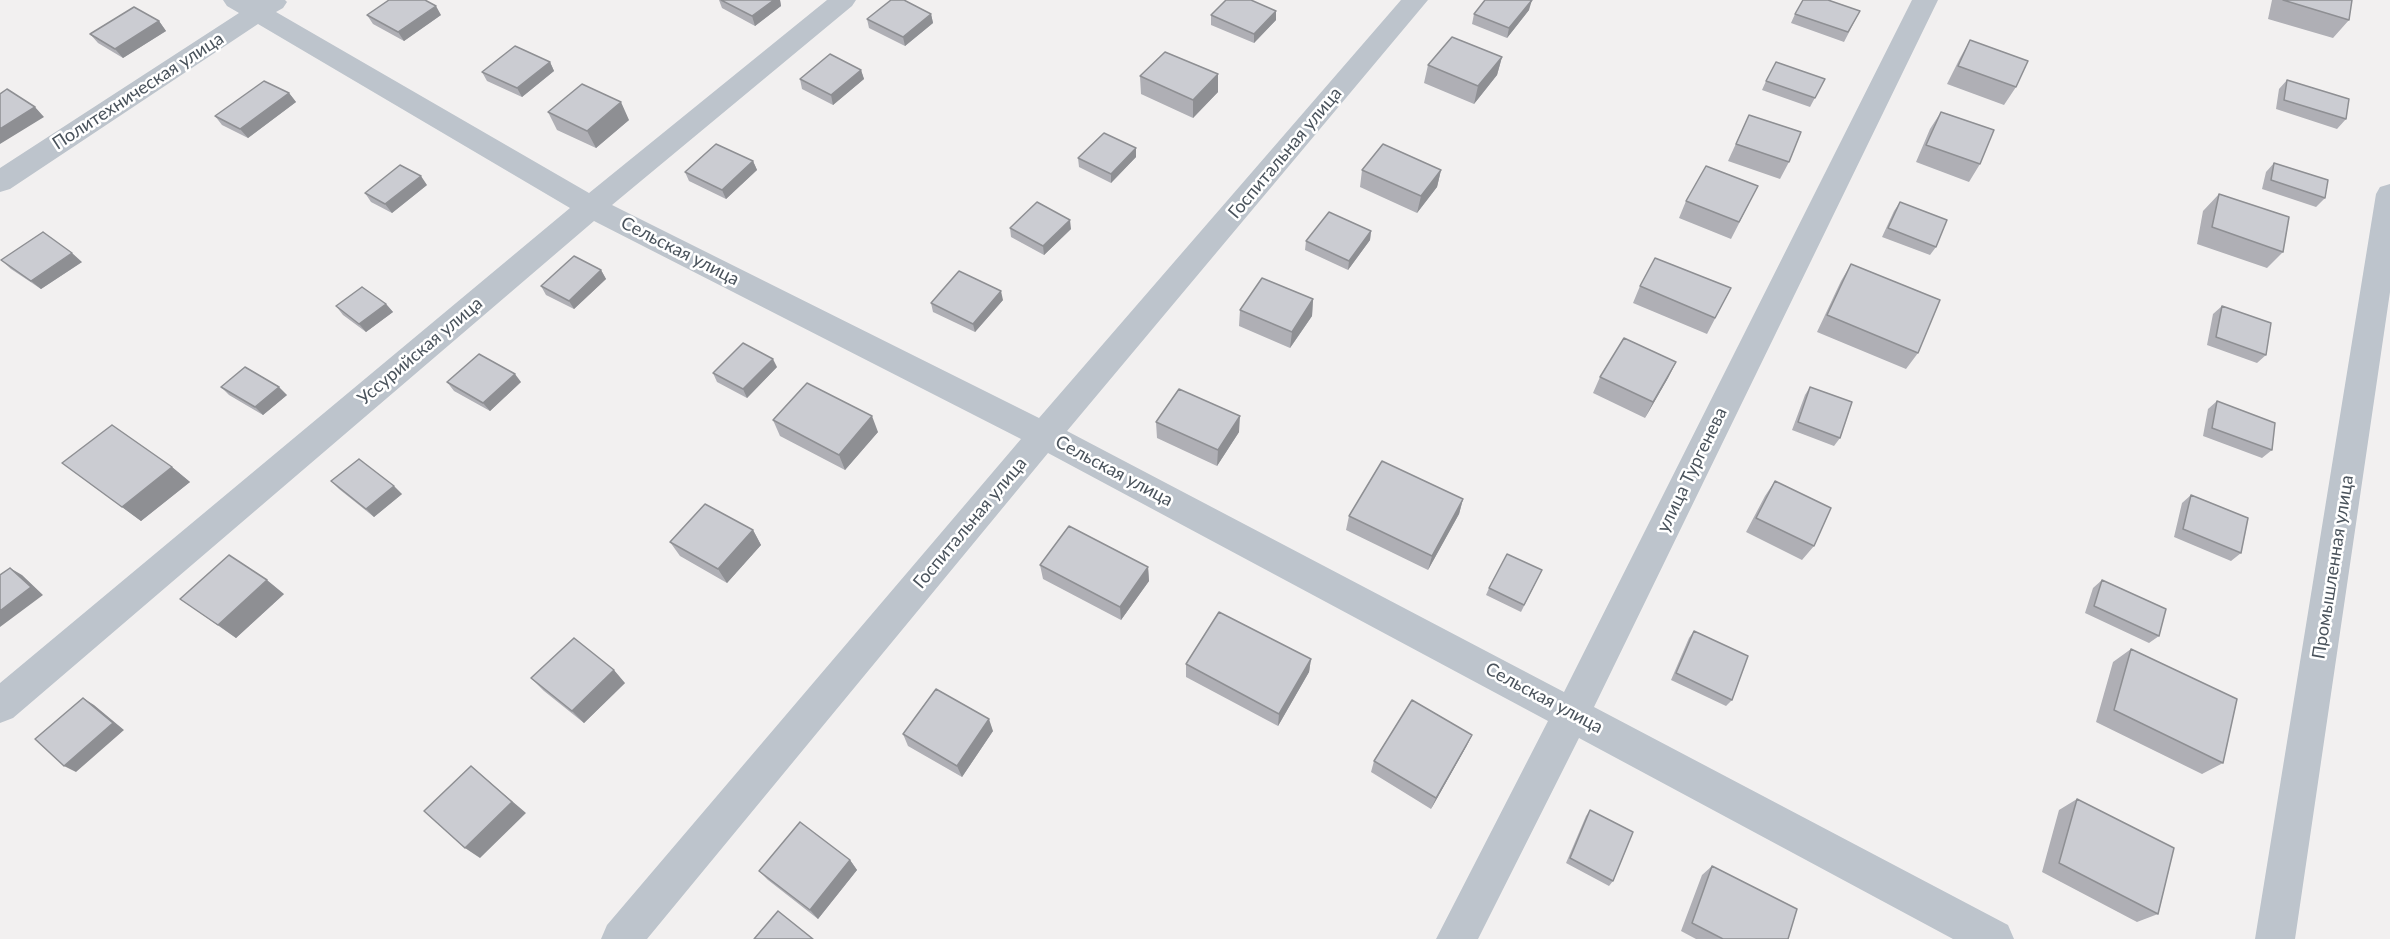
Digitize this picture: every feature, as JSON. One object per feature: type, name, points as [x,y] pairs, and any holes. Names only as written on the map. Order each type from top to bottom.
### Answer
[{"type":"street","name":"Уссурийская улица","points":[[0,706],[591,207],[843,0]]},
{"type":"street","name":"Госпитальная улица","points":[[621,939],[1044,435],[1415,0]]},
{"type":"street","name":"улица Тургенева","points":[[1456,939],[1572,713],[1925,0]]},
{"type":"street","name":"Сельская улица","points":[[257,4],[591,207],[1044,435],[1572,713],[1994,939]]},
{"type":"street","name":"Политехническая улица","points":[[0,182],[257,4]]},
{"type":"street","name":"Промышленная улица","points":[[2275,939],[2390,194]]},
{"type":"building","points":[[389,0],[425,0],[436,6],[398,32],[367,15]]},
{"type":"building","points":[[721,0],[774,0],[752,16]]},
{"type":"building","points":[[891,0],[904,0],[931,14],[903,37],[867,19]]},
{"type":"building","points":[[1226,0],[1251,0],[1276,11],[1254,34],[1211,15]]},
{"type":"building","points":[[1485,0],[1532,0],[1509,28],[1474,14]]},
{"type":"building","points":[[1803,0],[1828,0],[1860,11],[1848,32],[1795,14]]},
{"type":"building","points":[[2283,0],[2352,0],[2349,20]]},
{"type":"building","points":[[134,7],[159,21],[115,49],[90,34]]},
{"type":"building","points":[[1452,37],[1502,57],[1478,86],[1428,65]]},
{"type":"building","points":[[1970,40],[2028,61],[2016,87],[1958,66]]},
{"type":"building","points":[[515,46],[550,62],[517,88],[482,72]]},
{"type":"building","points":[[1165,52],[1218,74],[1193,100],[1140,76]]},
{"type":"building","points":[[830,54],[861,70],[831,95],[800,79]]},
{"type":"building","points":[[1776,62],[1825,79],[1815,98],[1766,81]]},
{"type":"building","points":[[2287,80],[2349,99],[2346,119],[2284,100]]},
{"type":"building","points":[[264,81],[289,93],[240,129],[215,116]]},
{"type":"building","points":[[582,84],[621,102],[587,131],[548,112]]},
{"type":"building","points":[[7,89],[35,107],[0,129],[0,94]]},
{"type":"building","points":[[1941,112],[1994,130],[1980,164],[1926,145]]},
{"type":"building","points":[[1749,115],[1801,132],[1789,162],[1736,144]]},
{"type":"building","points":[[1104,133],[1136,148],[1111,174],[1078,158]]},
{"type":"building","points":[[716,144],[753,161],[722,190],[685,172]]},
{"type":"building","points":[[1383,144],[1441,170],[1421,196],[1362,170]]},
{"type":"building","points":[[2274,163],[2328,180],[2325,198],[2271,180]]},
{"type":"building","points":[[400,165],[421,176],[385,204],[365,193]]},
{"type":"building","points":[[1706,166],[1758,186],[1739,222],[1686,201]]},
{"type":"building","points":[[2219,194],[2289,217],[2283,252],[2212,227]]},
{"type":"building","points":[[1037,202],[1070,220],[1043,246],[1010,228]]},
{"type":"building","points":[[1900,202],[1947,220],[1936,247],[1888,228]]},
{"type":"building","points":[[1329,212],[1371,231],[1349,261],[1306,241]]},
{"type":"building","points":[[43,232],[72,253],[31,281],[1,260]]},
{"type":"building","points":[[574,256],[601,270],[569,301],[541,286]]},
{"type":"building","points":[[1655,258],[1731,288],[1715,318],[1640,286]]},
{"type":"building","points":[[1851,264],[1940,300],[1918,353],[1827,315]]},
{"type":"building","points":[[959,271],[1001,291],[973,324],[931,303]]},
{"type":"building","points":[[1262,278],[1313,299],[1292,332],[1240,310]]},
{"type":"building","points":[[362,287],[386,304],[359,324],[336,306]]},
{"type":"building","points":[[2222,306],[2271,323],[2266,355],[2216,337]]},
{"type":"building","points":[[1624,338],[1676,362],[1653,402],[1600,377]]},
{"type":"building","points":[[743,343],[773,359],[743,389],[713,373]]},
{"type":"building","points":[[479,354],[515,374],[483,403],[447,382]]},
{"type":"building","points":[[245,367],[279,387],[255,407],[221,387]]},
{"type":"building","points":[[807,383],[872,416],[839,455],[773,420]]},
{"type":"building","points":[[1810,387],[1852,402],[1840,438],[1798,422]]},
{"type":"building","points":[[1179,389],[1240,416],[1218,450],[1156,422]]},
{"type":"building","points":[[2217,401],[2275,423],[2272,450],[2212,428]]},
{"type":"building","points":[[112,425],[172,467],[122,507],[62,463]]},
{"type":"building","points":[[359,459],[394,486],[366,509],[331,481]]},
{"type":"building","points":[[1382,461],[1463,499],[1432,556],[1349,516]]},
{"type":"building","points":[[1775,481],[1831,508],[1814,546],[1756,518]]},
{"type":"building","points":[[2191,495],[2248,518],[2241,553],[2183,529]]},
{"type":"building","points":[[705,504],[753,530],[718,569],[670,542]]},
{"type":"building","points":[[1069,526],[1148,567],[1120,607],[1040,565]]},
{"type":"building","points":[[1507,554],[1542,570],[1524,605],[1489,588]]},
{"type":"building","points":[[229,555],[267,580],[218,625],[180,599]]},
{"type":"building","points":[[10,568],[31,587],[0,611],[0,575]]},
{"type":"building","points":[[2102,580],[2166,609],[2159,636],[2094,606]]},
{"type":"building","points":[[1219,612],[1311,659],[1279,714],[1186,664]]},
{"type":"building","points":[[1694,631],[1748,656],[1732,700],[1676,673]]},
{"type":"building","points":[[574,638],[614,670],[572,711],[531,678]]},
{"type":"building","points":[[2131,649],[2237,699],[2223,763],[2114,710]]},
{"type":"building","points":[[936,689],[989,719],[957,766],[903,734]]},
{"type":"building","points":[[83,698],[113,723],[64,766],[35,739]]},
{"type":"building","points":[[1412,700],[1472,735],[1436,798],[1374,761]]},
{"type":"building","points":[[471,766],[512,802],[465,848],[424,811]]},
{"type":"building","points":[[2077,799],[2174,848],[2158,914],[2059,863]]},
{"type":"building","points":[[1590,810],[1633,832],[1613,881],[1570,858]]},
{"type":"building","points":[[800,822],[850,860],[810,910],[759,871]]},
{"type":"building","points":[[1712,866],[1797,909],[1788,939],[1723,939],[1692,923]]},
{"type":"building","points":[[778,911],[813,939],[754,939]]}]
